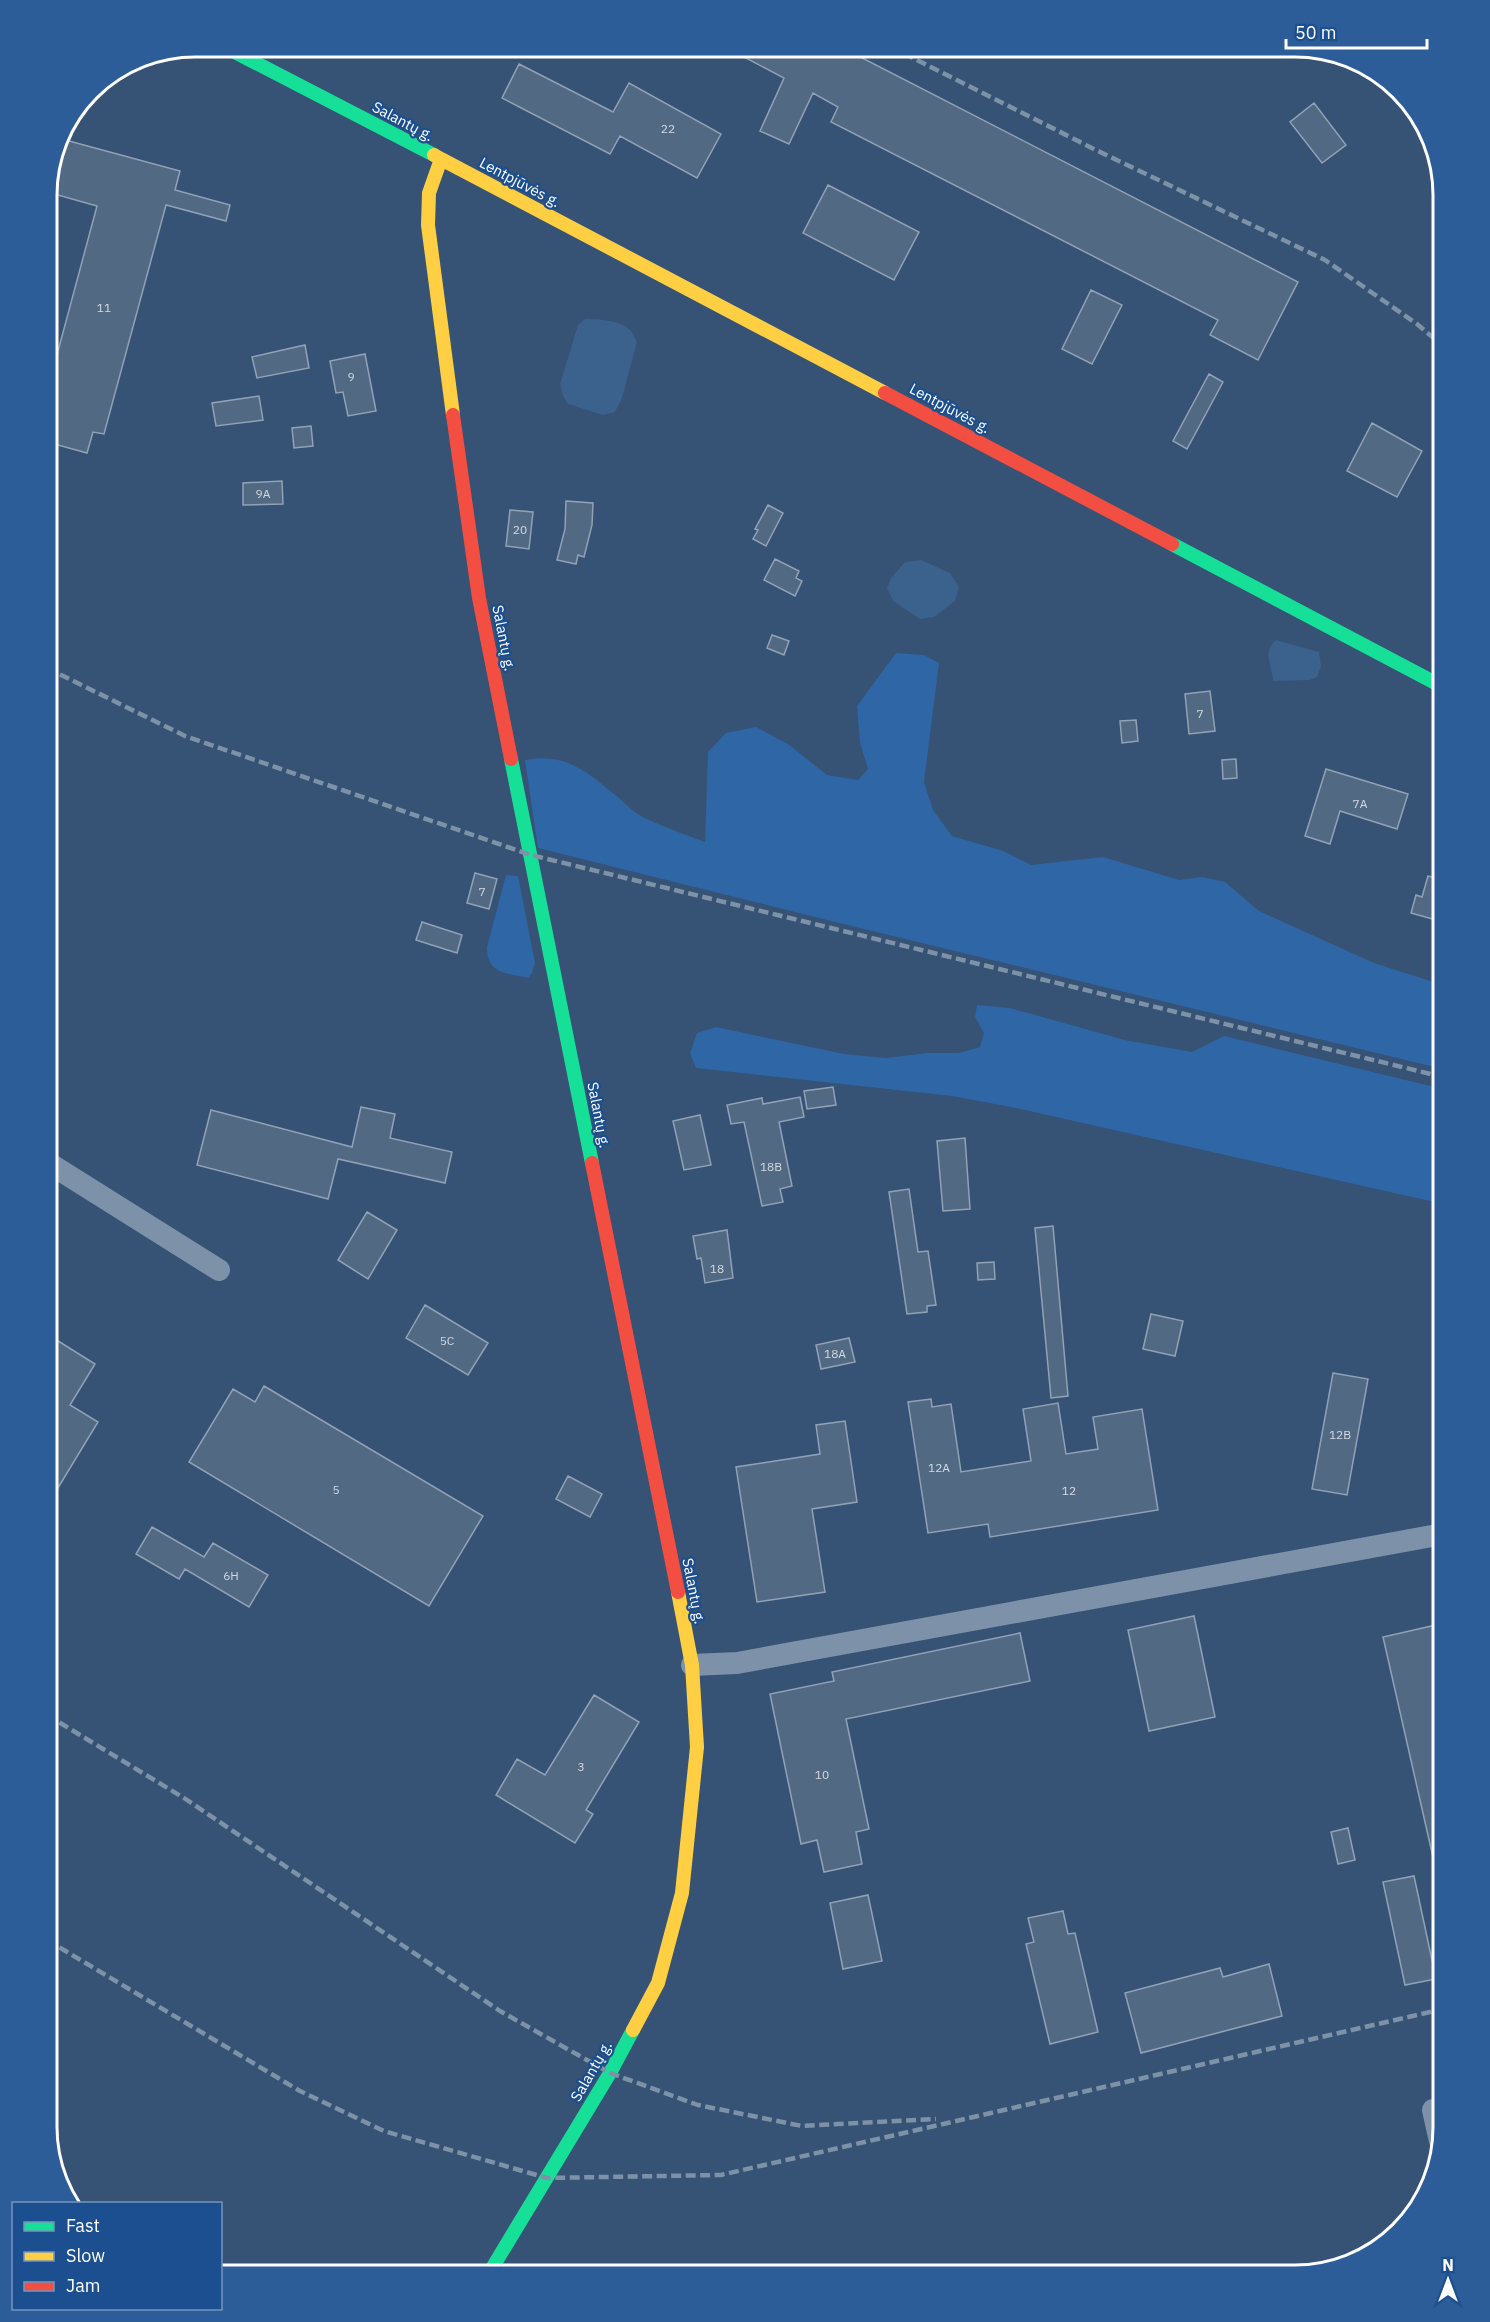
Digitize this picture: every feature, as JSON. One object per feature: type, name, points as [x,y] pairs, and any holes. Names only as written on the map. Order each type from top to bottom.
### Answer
[{"type":"street","name":"Salantų g.","points":[[246,57],[441,159],[431,179],[426,202],[430,250],[479,598],[692,1665],[697,1747],[682,1893],[658,1983],[610,2073],[494,2265]]},
{"type":"street","name":"Lentpjūvės g.","points":[[441,159],[1433,682]]},
{"type":"street","points":[[57,1168],[219,1270]]},
{"type":"street","points":[[692,1665],[737,1663],[1433,1536]]},
{"type":"street","points":[[1432,2110],[1433,2114]]},
{"type":"shaded area","points":[[585,319],[608,321],[625,326],[637,342],[622,398],[615,412],[603,415],[568,404],[563,396],[560,384],[578,325]]},
{"type":"shaded area","points":[[921,560],[950,573],[959,587],[955,601],[934,617],[920,619],[893,601],[887,588],[891,578],[905,562]]},
{"type":"shaded area","points":[[1276,640],[1319,652],[1321,666],[1317,677],[1310,680],[1273,681],[1269,649]]},
{"type":"shaded area","points":[[896,653],[924,655],[939,663],[924,782],[933,810],[952,836],[1003,851],[1031,865],[1103,857],[1179,880],[1202,877],[1225,882],[1259,911],[1374,963],[1433,982],[1433,1067],[538,848],[525,760],[553,759],[576,767],[597,780],[638,814],[705,842],[708,752],[726,733],[756,727],[788,744],[827,775],[858,780],[868,769],[860,743],[857,706]]},
{"type":"shaded area","points":[[506,875],[518,876],[535,963],[528,978],[499,971],[490,963],[488,956],[487,947]]},
{"type":"shaded area","points":[[977,1005],[1010,1008],[1125,1040],[1192,1052],[1224,1036],[1433,1087],[1433,1202],[1016,1108],[952,1096],[696,1068],[690,1053],[697,1033],[716,1027],[844,1054],[886,1058],[927,1053],[959,1053],[980,1047],[984,1033],[975,1017]]},
{"type":"building","points":[[744,57],[860,57],[1298,282],[1258,360],[1210,335],[1218,320],[831,122],[838,107],[813,93],[789,144],[760,131],[784,78]]},
{"type":"building","points":[[519,64],[613,112],[629,83],[721,134],[697,178],[620,136],[610,154],[502,98]]},
{"type":"building","points":[[1314,103],[1346,145],[1322,163],[1290,122]]},
{"type":"building","points":[[68,141],[180,171],[175,190],[230,205],[226,221],[166,205],[104,434],[93,432],[87,453],[57,445],[57,355],[97,206],[57,195],[58,177]]},
{"type":"building","points":[[828,185],[919,232],[894,280],[803,233]]},
{"type":"building","points":[[1091,290],[1122,305],[1092,364],[1062,349]]},
{"type":"building","points":[[305,345],[309,368],[257,378],[252,357]]},
{"type":"building","points":[[365,354],[376,411],[348,416],[343,392],[336,393],[330,361]]},
{"type":"building","points":[[1209,374],[1223,382],[1187,449],[1173,441]]},
{"type":"building","points":[[259,396],[263,420],[216,426],[212,403]]},
{"type":"building","points":[[1372,423],[1422,451],[1397,497],[1347,471]]},
{"type":"building","points":[[311,426],[313,446],[294,448],[292,428]]},
{"type":"building","points":[[282,481],[283,504],[243,505],[243,483]]},
{"type":"building","points":[[566,501],[593,503],[592,525],[584,557],[578,555],[576,564],[557,560],[565,529]]},
{"type":"building","points":[[768,505],[783,513],[766,546],[753,539],[758,530],[755,529]]},
{"type":"building","points":[[510,510],[533,512],[529,549],[506,546]]},
{"type":"building","points":[[775,559],[799,571],[796,578],[802,581],[795,596],[764,580]]},
{"type":"building","points":[[772,635],[789,641],[784,655],[767,648]]},
{"type":"building","points":[[1210,691],[1215,731],[1189,734],[1185,694]]},
{"type":"building","points":[[1136,720],[1138,741],[1122,743],[1120,721]]},
{"type":"building","points":[[1236,759],[1237,778],[1223,779],[1222,760]]},
{"type":"building","points":[[1326,769],[1408,794],[1397,829],[1340,811],[1330,844],[1305,836]]},
{"type":"building","points":[[475,873],[497,879],[489,909],[467,903]]},
{"type":"building","points":[[1428,876],[1433,877],[1433,919],[1411,913],[1416,895],[1422,897]]},
{"type":"building","points":[[422,922],[462,935],[457,953],[416,940]]},
{"type":"building","points":[[833,1087],[836,1105],[807,1109],[804,1091]]},
{"type":"building","points":[[800,1097],[804,1117],[779,1122],[792,1186],[780,1189],[783,1202],[762,1206],[744,1122],[731,1124],[727,1105],[762,1098],[763,1104]]},
{"type":"building","points":[[361,1107],[395,1114],[390,1138],[452,1152],[445,1183],[338,1159],[328,1199],[197,1165],[211,1110],[352,1147]]},
{"type":"building","points":[[700,1115],[711,1165],[684,1170],[673,1121]]},
{"type":"building","points":[[965,1138],[970,1209],[943,1211],[937,1141]]},
{"type":"building","points":[[909,1189],[918,1252],[928,1251],[936,1305],[927,1306],[927,1312],[907,1314],[889,1192]]},
{"type":"building","points":[[367,1212],[397,1230],[368,1279],[338,1260]]},
{"type":"building","points":[[1053,1226],[1068,1396],[1051,1398],[1035,1228]]},
{"type":"building","points":[[727,1230],[733,1278],[705,1283],[701,1258],[697,1259],[693,1236]]},
{"type":"building","points":[[994,1262],[995,1279],[978,1280],[977,1263]]},
{"type":"building","points":[[425,1305],[488,1343],[468,1375],[406,1338]]},
{"type":"building","points":[[1151,1314],[1183,1321],[1175,1356],[1143,1349]]},
{"type":"building","points":[[849,1338],[855,1362],[821,1369],[816,1345]]},
{"type":"building","points":[[57,1340],[95,1364],[70,1405],[98,1422],[57,1490]]},
{"type":"building","points":[[1333,1373],[1368,1379],[1347,1495],[1312,1489]]},
{"type":"building","points":[[264,1386],[483,1516],[429,1606],[189,1462],[233,1389],[255,1402]]},
{"type":"building","points":[[931,1399],[932,1407],[951,1404],[961,1472],[1031,1461],[1023,1409],[1058,1403],[1066,1454],[1098,1449],[1093,1417],[1142,1409],[1158,1510],[990,1537],[988,1524],[928,1533],[908,1402]]},
{"type":"building","points":[[845,1421],[857,1502],[812,1509],[825,1592],[757,1602],[736,1467],[820,1454],[816,1425]]},
{"type":"building","points":[[568,1476],[602,1494],[590,1517],[556,1499]]},
{"type":"building","points":[[152,1527],[204,1557],[213,1543],[268,1575],[249,1607],[185,1569],[179,1579],[136,1554]]},
{"type":"building","points":[[1194,1616],[1215,1717],[1149,1731],[1128,1630]]},
{"type":"building","points":[[1433,1626],[1433,1857],[1383,1637]]},
{"type":"building","points":[[1020,1633],[1030,1681],[846,1719],[869,1829],[856,1832],[862,1864],[824,1872],[817,1840],[801,1844],[770,1694],[834,1681],[832,1672]]},
{"type":"building","points":[[594,1695],[639,1722],[586,1810],[593,1814],[575,1843],[496,1795],[517,1759],[545,1775]]},
{"type":"building","points":[[1348,1828],[1355,1860],[1338,1864],[1331,1832]]},
{"type":"building","points":[[1414,1876],[1433,1965],[1433,1980],[1405,1985],[1383,1882]]},
{"type":"building","points":[[868,1895],[882,1961],[843,1969],[830,1903]]},
{"type":"building","points":[[1063,1911],[1068,1934],[1075,1933],[1098,2032],[1050,2044],[1026,1944],[1034,1942],[1028,1918]]},
{"type":"building","points":[[1269,1964],[1282,2016],[1141,2053],[1125,1993],[1220,1968],[1223,1977]]},
{"type":"railway","points":[[911,57],[1096,150],[1325,260],[1433,338]]},
{"type":"railway","points":[[57,673],[185,736],[531,855],[1433,1075]]},
{"type":"railway","points":[[57,1721],[184,1798],[500,2011],[610,2073],[698,2105],[802,2126],[936,2119]]},
{"type":"railway","points":[[57,1946],[300,2091],[384,2131],[547,2178],[721,2175],[1433,2011]]},
{"type":"traffic: fast","points":[[244,57],[434,155]]},
{"type":"traffic: fast","points":[[1172,544],[1433,682]]},
{"type":"traffic: fast","points":[[511,759],[592,1163]]},
{"type":"traffic: fast","points":[[494,2265],[610,2073],[633,2030]]},
{"type":"traffic: slow","points":[[434,155],[441,159],[429,193],[428,225],[453,415]]},
{"type":"traffic: slow","points":[[441,159],[885,393]]},
{"type":"traffic: slow","points":[[633,2030],[658,1983],[682,1893],[697,1747],[692,1665],[678,1592]]},
{"type":"traffic: jam","points":[[885,393],[1172,544]]},
{"type":"traffic: jam","points":[[453,415],[479,598],[511,759]]},
{"type":"traffic: jam","points":[[592,1163],[678,1592]]}]
